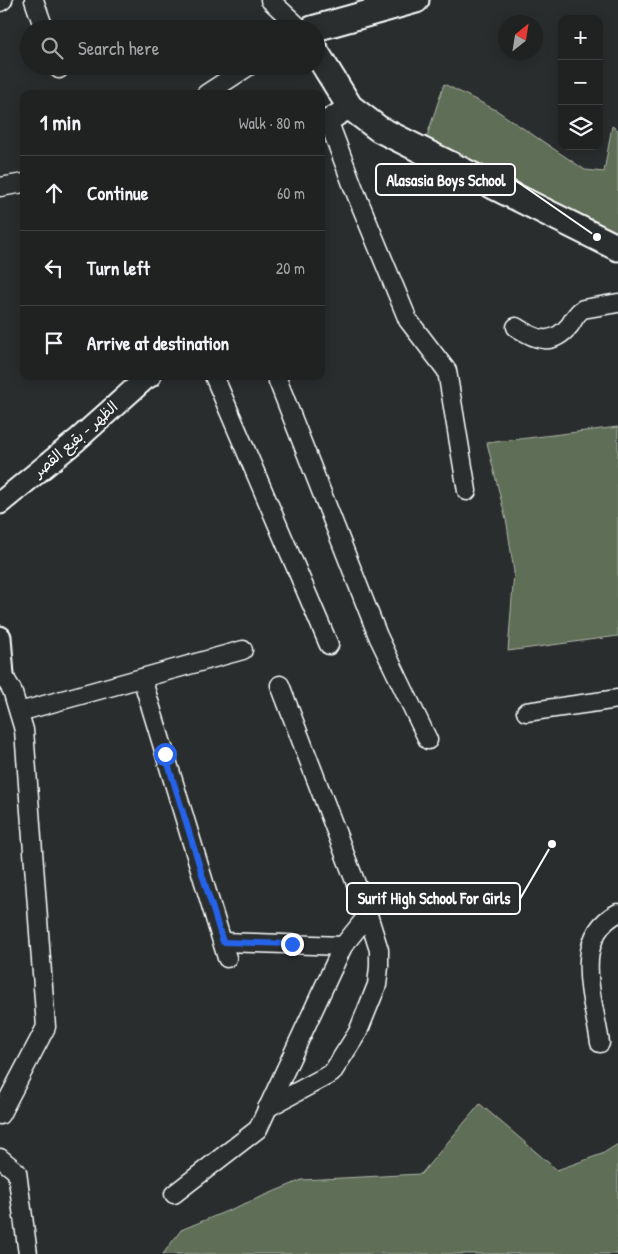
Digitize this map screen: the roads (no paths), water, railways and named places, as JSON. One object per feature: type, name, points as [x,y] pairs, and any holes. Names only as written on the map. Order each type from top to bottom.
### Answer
[{"type":"main road","points":[[325,25],[416,0]]},
{"type":"main road","points":[[325,67],[350,107],[379,129],[618,248]]},
{"type":"street","points":[[34,0],[41,20]]},
{"type":"street","points":[[270,0],[291,20]]},
{"type":"street","points":[[212,90],[235,75]]},
{"type":"street","points":[[350,107],[325,122],[408,320],[447,371],[467,491]]},
{"type":"street","points":[[0,187],[20,184]]},
{"type":"street","points":[[516,328],[535,339],[548,339],[565,330],[582,309],[618,303]]},
{"type":"street","name":"الظهر - بقيع القصر","points":[[0,503],[77,440],[144,380]]},
{"type":"street","points":[[216,380],[329,645]]},
{"type":"street","points":[[278,380],[378,636],[428,740]]},
{"type":"street","points":[[0,637],[2,675],[12,690],[24,730],[46,1027],[0,1116]]},
{"type":"street","points":[[19,712],[243,650]]},
{"type":"street","points":[[142,678],[225,950],[343,946]]},
{"type":"street","points":[[267,1108],[332,1073],[358,1032],[377,986],[379,966],[379,950],[368,915],[280,685]]},
{"type":"street","points":[[526,712],[618,699]]},
{"type":"street","points":[[600,1043],[588,964],[589,949],[599,928],[618,913]]},
{"type":"street","points":[[174,1194],[258,1129],[343,946],[368,915]]},
{"type":"street","points":[[0,1158],[17,1172],[28,1254]]},
{"type":"place","name":"Alasasia Boys School","points":[[597,237]]},
{"type":"place","name":"Surif High School For Girls","points":[[552,844]]}]
